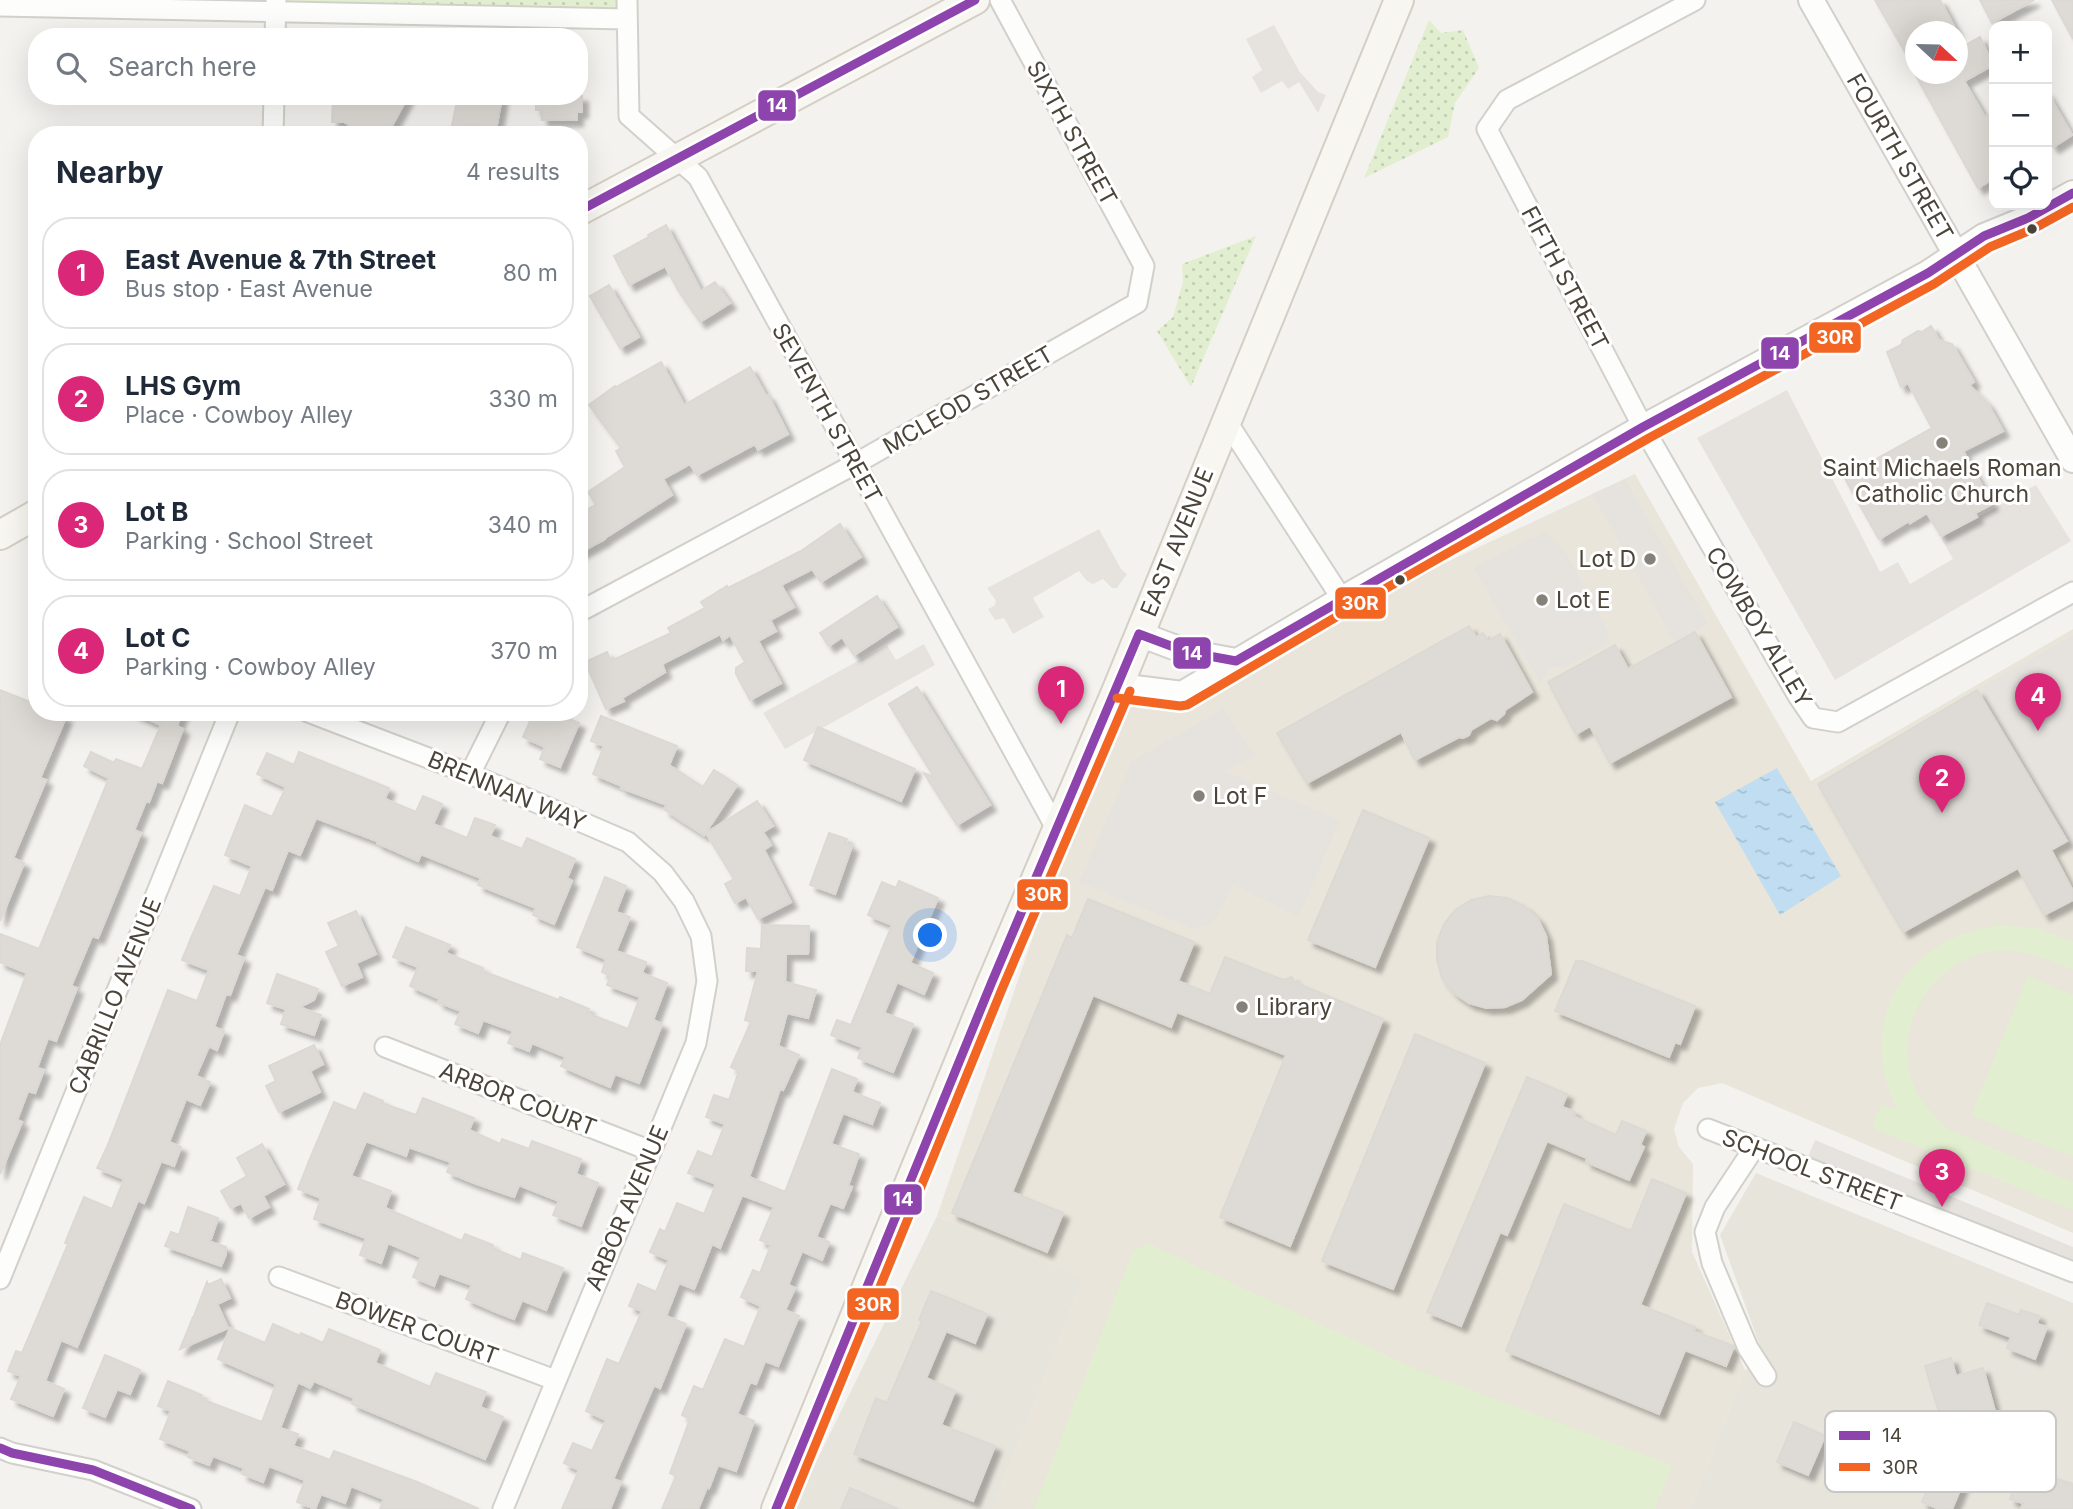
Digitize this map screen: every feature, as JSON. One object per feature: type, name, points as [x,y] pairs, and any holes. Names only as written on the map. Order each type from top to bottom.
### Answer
[{"type":"main road","points":[[588,206],[975,0]]},
{"type":"main road","name":"EAST AVENUE","points":[[776,1509],[992,984],[1119,686],[1399,0]]},
{"type":"main road","points":[[0,535],[28,519]]},
{"type":"street","name":"SIXTH STREET","points":[[1000,0],[1144,266]]},
{"type":"street","name":"FIFTH STREET","points":[[1643,427],[1487,129],[1507,100],[1695,0]]},
{"type":"street","name":"FOURTH STREET","points":[[1811,0],[2073,460]]},
{"type":"street","points":[[0,6],[627,10]]},
{"type":"street","points":[[275,28],[276,6]]},
{"type":"street","name":"SEVENTH STREET","points":[[627,10],[629,116],[698,177],[1057,830]]},
{"type":"street","points":[[273,126],[274,105]]},
{"type":"street","points":[[1119,686],[1182,694],[1342,598],[1643,427],[1928,273],[1984,236],[2028,218],[2073,192]]},
{"type":"street","name":"MCLEOD STREET","points":[[588,607],[855,464],[1137,303],[1144,266]]},
{"type":"street","points":[[1227,422],[1342,598]]},
{"type":"street","name":"COWBOY ALLEY","points":[[1643,427],[1791,685],[1813,718],[1838,722],[2073,592]]},
{"type":"street","points":[[1139,634],[1187,652],[1236,661]]},
{"type":"street","name":"CABRILLO AVENUE","points":[[0,1279],[226,721]]},
{"type":"street","name":"BRENNAN WAY","points":[[332,721],[470,774],[628,842],[663,873],[684,901]]},
{"type":"street","points":[[470,774],[496,721]]},
{"type":"street","name":"ARBOR AVENUE","points":[[503,1509],[696,1042],[707,981],[701,936],[684,901]]},
{"type":"street","name":"ARBOR COURT","points":[[385,1047],[651,1151]]},
{"type":"street","name":"SCHOOL STREET","points":[[1708,1129],[2073,1272]]},
{"type":"street","points":[[1754,1148],[1715,1207],[1705,1232],[1717,1275],[1748,1348],[1766,1376]]},
{"type":"street","name":"BOWER COURT","points":[[279,1277],[555,1380]]},
{"type":"street","points":[[0,1448],[12,1453],[93,1470],[191,1509]]},
{"type":"shaded area","points":[[1274,25],[1299,71],[1318,92],[1326,95],[1318,113],[1299,82],[1288,89],[1282,81],[1261,93],[1252,77],[1262,70],[1246,39]]},
{"type":"shaded area","points":[[1787,390],[1880,572],[1898,562],[1910,584],[1953,559],[1941,538],[2036,485],[2071,541],[1835,680],[1697,438]]},
{"type":"shaded area","points":[[1635,474],[1811,781],[2073,629],[2073,1233],[1722,1083],[1698,1088],[1683,1103],[1674,1129],[1679,1147],[1693,1164],[1692,1252],[1745,1370],[1690,1509],[993,1509],[1084,1277],[937,1216],[1119,686],[1182,694],[1236,661]]},
{"type":"shaded area","name":"Lot D","points":[[1625,479],[1708,624],[1675,643],[1592,494]]},
{"type":"shaded area","points":[[1099,529],[1121,569],[1127,574],[1117,588],[1112,588],[1103,579],[1093,584],[1079,571],[1033,598],[1044,617],[1013,634],[1004,618],[995,620],[988,609],[994,606],[996,601],[987,588]]},
{"type":"shaded area","name":"Lot E","points":[[1546,531],[1564,549],[1609,632],[1608,640],[1602,648],[1566,666],[1552,667],[1540,683],[1473,567]]},
{"type":"shaded area","points":[[2073,635],[2073,852],[2030,774],[1978,689]]},
{"type":"shaded area","points":[[924,644],[935,665],[785,749],[763,713],[887,645],[896,660]]},
{"type":"shaded area","name":"Lot F","points":[[1223,709],[1255,755],[1224,771],[1340,820],[1299,917],[1233,885],[1216,918],[1205,926],[1193,929],[1079,882],[1132,761]]},
{"type":"shaded area","points":[[1815,1140],[2073,1247],[2073,1272],[1804,1167]]},
{"type":"shaded area","points":[[1756,1173],[2073,1303],[2073,1509],[1690,1509],[1745,1370],[1765,1360],[1720,1235]]},
{"type":"shaded area","points":[[937,1216],[1084,1277],[993,1509],[793,1509]]},
{"type":"green space","points":[[276,0],[627,0],[626,19],[276,12]]},
{"type":"green space","points":[[1429,20],[1441,33],[1463,30],[1479,68],[1455,103],[1448,137],[1364,178]]},
{"type":"green space","points":[[1256,236],[1191,387],[1157,331],[1173,317],[1183,282],[1182,264]]},
{"type":"green space","points":[[2004,925],[2041,929],[2073,942],[2073,970],[2016,951],[1996,951],[1973,957],[1952,967],[1935,982],[1921,1001],[1912,1021],[1907,1044],[1908,1067],[1923,1101],[1950,1130],[2073,1182],[2073,1210],[1872,1128],[1881,1104],[1897,1110],[1885,1077],[1882,1057],[1883,1030],[1889,1006],[1900,984],[1915,965],[1933,949],[1954,937],[1978,929]]},
{"type":"green space","points":[[2028,976],[2073,995],[2073,1157],[1971,1115]]},
{"type":"green space","points":[[1149,1244],[1418,1370],[1672,1465],[1655,1509],[1034,1509],[1133,1251]]},
{"type":"water","points":[[1777,768],[1841,876],[1780,915],[1715,802]]},
{"type":"building","points":[[1875,0],[1940,0],[1951,21],[1905,21],[1905,52]]},
{"type":"building","points":[[1980,0],[2034,0],[1996,21],[1991,21]]},
{"type":"building","points":[[2052,0],[2073,0],[2073,39]]},
{"type":"building","points":[[1980,37],[1989,56],[1989,67],[1968,79],[1968,44]]},
{"type":"building","points":[[1921,84],[1966,84],[1985,117],[1989,115],[1989,181],[1978,188]]},
{"type":"building","points":[[2052,101],[2072,135],[2052,145]]},
{"type":"building","points":[[333,105],[403,105],[392,126],[351,126],[344,122],[332,122]]},
{"type":"building","points":[[456,105],[500,105],[497,126],[452,126]]},
{"type":"building","points":[[536,105],[582,105],[582,112],[577,112],[577,120],[542,120],[542,110],[536,110]]},
{"type":"building","points":[[666,225],[701,291],[715,282],[730,303],[700,322],[665,266],[629,285],[614,256]]},
{"type":"building","points":[[609,285],[639,337],[620,348],[590,296]]},
{"type":"building","name":"Saint Michaels Roman Catholic Church","points":[[1931,326],[1939,340],[1952,344],[1974,382],[1969,385],[1988,404],[2003,431],[1963,451],[1992,504],[1975,513],[1977,517],[1941,536],[1927,513],[1879,539],[1844,477],[1932,428],[1908,383],[1901,387],[1887,352],[1918,331],[1922,332]]},
{"type":"building","points":[[661,362],[684,405],[750,367],[788,434],[758,450],[755,444],[697,475],[690,464],[663,479],[672,495],[588,548],[588,509],[596,505],[588,492],[625,467],[616,451],[621,448],[589,405]]},
{"type":"building","points":[[840,524],[861,557],[821,582],[812,569],[781,585],[794,607],[770,620],[776,631],[758,641],[781,683],[750,700],[736,674],[736,668],[745,662],[730,635],[723,640],[720,634],[662,664],[665,672],[622,698],[624,701],[606,709],[588,669],[588,661],[607,652],[611,661],[671,633],[668,628],[705,608],[701,602],[727,586],[728,588],[801,551]]},
{"type":"building","points":[[877,596],[897,627],[854,655],[842,637],[829,646],[820,633]]},
{"type":"building","points":[[1469,626],[1476,637],[1483,633],[1488,641],[1500,634],[1532,692],[1505,710],[1497,720],[1491,718],[1471,730],[1469,735],[1459,737],[1415,760],[1401,732],[1307,783],[1277,733]]},
{"type":"building","points":[[1695,632],[1731,697],[1610,763],[1590,726],[1576,734],[1548,682],[1615,645],[1628,669]]},
{"type":"building","points":[[917,687],[990,805],[957,825],[924,773],[934,777],[889,704]]},
{"type":"building","points":[[0,690],[28,701],[28,721],[64,721],[40,778],[46,780],[13,858],[24,863],[0,921]]},
{"type":"building","points":[[1977,690],[2067,841],[2051,850],[2073,891],[2073,900],[2044,915],[2018,868],[1903,932],[1818,784]]},
{"type":"building","points":[[601,716],[677,746],[669,765],[703,787],[714,770],[737,785],[704,835],[664,809],[667,805],[593,774],[604,746],[591,741]]},
{"type":"building","points":[[152,721],[179,721],[177,726],[183,729],[162,783],[157,781],[134,830],[141,833],[98,938],[92,936],[71,986],[77,988],[56,1041],[48,1038],[37,1068],[44,1070],[35,1093],[28,1091],[17,1120],[22,1122],[0,1174],[0,1045],[27,973],[0,962],[0,934],[39,949],[109,778],[84,766],[91,752],[114,763],[116,759],[142,769],[161,725]]},
{"type":"building","points":[[530,721],[579,723],[560,767],[540,759],[545,747],[523,737]]},
{"type":"building","points":[[818,727],[915,769],[901,801],[804,760]]},
{"type":"building","points":[[299,752],[389,788],[385,799],[416,812],[423,796],[442,804],[433,824],[467,838],[475,818],[495,825],[490,836],[522,849],[527,838],[575,859],[567,878],[572,881],[554,924],[533,915],[536,908],[478,885],[481,878],[421,854],[418,861],[377,841],[316,818],[300,855],[288,850],[272,890],[265,887],[236,955],[244,958],[230,995],[226,994],[214,1027],[224,1031],[217,1050],[209,1046],[196,1076],[210,1082],[200,1105],[186,1099],[169,1142],[181,1147],[174,1166],[161,1161],[144,1203],[138,1200],[77,1347],[61,1340],[45,1381],[64,1389],[53,1416],[11,1399],[21,1376],[8,1371],[16,1351],[22,1353],[68,1244],[65,1243],[84,1197],[112,1209],[124,1179],[97,1168],[168,990],[197,1001],[209,970],[182,960],[214,886],[240,896],[252,866],[225,855],[245,805],[272,817],[286,787],[257,774],[267,753],[294,765]]},
{"type":"building","points":[[757,801],[773,826],[763,832],[771,845],[764,850],[791,902],[758,919],[746,897],[735,903],[725,884],[734,879],[706,833]]},
{"type":"building","points":[[1363,810],[1429,838],[1375,967],[1308,940]]},
{"type":"building","points":[[829,833],[847,839],[845,843],[852,846],[835,894],[810,885]]},
{"type":"building","points":[[605,877],[626,886],[616,912],[630,917],[616,951],[646,962],[642,973],[667,983],[653,1020],[662,1024],[639,1083],[615,1074],[610,1087],[561,1066],[566,1057],[532,1043],[529,1051],[508,1043],[513,1031],[483,1020],[478,1033],[455,1024],[461,1011],[410,986],[418,967],[393,957],[406,927],[450,945],[446,953],[483,968],[482,971],[559,1000],[560,997],[589,1009],[587,1013],[628,1029],[640,997],[607,985],[611,976],[602,972],[606,959],[577,947]]},
{"type":"building","points":[[899,881],[938,898],[910,963],[933,973],[924,994],[897,982],[884,1013],[913,1024],[893,1072],[858,1058],[862,1047],[831,1035],[837,1020],[851,1025],[892,925],[868,915],[882,882],[896,888]]},
{"type":"building","points":[[1489,896],[1508,898],[1524,906],[1538,919],[1546,936],[1551,974],[1522,1000],[1505,1007],[1487,1008],[1469,1003],[1454,993],[1442,978],[1437,960],[1437,942],[1444,924],[1455,910],[1471,900]]},
{"type":"building","points":[[1088,899],[1194,942],[1178,981],[1210,994],[1225,957],[1283,980],[1292,977],[1294,982],[1383,1019],[1290,1246],[1220,1217],[1286,1055],[1177,1012],[1171,1027],[1093,995],[1012,1192],[1063,1213],[1047,1252],[952,1213],[1067,935],[1072,938]]},
{"type":"building","points":[[356,911],[376,954],[356,963],[362,977],[342,986],[326,952],[339,946],[328,923]]},
{"type":"building","points":[[762,925],[809,926],[808,954],[786,954],[785,982],[816,990],[808,1018],[787,1013],[778,1046],[799,1055],[783,1090],[780,1089],[749,1177],[785,1192],[832,1069],[857,1079],[852,1092],[880,1103],[872,1124],[843,1113],[831,1144],[859,1154],[848,1186],[852,1187],[843,1208],[830,1203],[816,1237],[829,1242],[822,1260],[802,1251],[788,1285],[795,1288],[785,1310],[799,1316],[778,1366],[765,1361],[756,1384],[750,1382],[737,1414],[754,1421],[736,1471],[718,1465],[698,1509],[662,1509],[676,1476],[670,1473],[690,1419],[682,1415],[694,1386],[703,1390],[725,1339],[744,1347],[761,1306],[741,1297],[753,1270],[760,1273],[771,1245],[760,1240],[774,1207],[742,1195],[720,1248],[712,1244],[694,1289],[679,1283],[666,1316],[686,1324],[660,1388],[654,1385],[613,1479],[621,1482],[610,1509],[562,1509],[579,1470],[564,1463],[573,1443],[592,1451],[606,1420],[586,1411],[607,1359],[619,1364],[642,1311],[629,1306],[638,1284],[656,1292],[669,1260],[650,1252],[660,1229],[665,1232],[677,1203],[704,1214],[716,1184],[688,1173],[698,1151],[712,1157],[725,1124],[706,1117],[714,1095],[729,1100],[739,1071],[731,1067],[751,1022],[745,1020],[758,971],[746,971],[747,948],[761,949]]},
{"type":"building","points":[[1576,961],[1582,961],[1695,1006],[1680,1044],[1675,1042],[1669,1057],[1555,1011]]},
{"type":"building","points":[[277,974],[318,989],[314,1000],[299,1007],[321,1015],[314,1035],[281,1024],[286,1009],[267,1003]]},
{"type":"building","points":[[1415,1034],[1485,1063],[1393,1289],[1322,1261]]},
{"type":"building","points":[[314,1045],[323,1064],[310,1071],[320,1092],[279,1112],[266,1086],[276,1081],[269,1066]]},
{"type":"building","points":[[1527,1077],[1567,1094],[1562,1107],[1575,1112],[1573,1116],[1616,1135],[1622,1121],[1646,1131],[1640,1145],[1644,1147],[1629,1180],[1586,1162],[1587,1158],[1547,1141],[1507,1235],[1500,1232],[1461,1326],[1427,1312]]},
{"type":"building","points":[[364,1093],[383,1101],[382,1103],[416,1115],[423,1098],[474,1118],[469,1130],[500,1144],[502,1139],[529,1149],[532,1141],[581,1159],[576,1174],[598,1183],[581,1226],[553,1215],[559,1201],[519,1185],[514,1197],[474,1183],[447,1172],[451,1162],[409,1147],[406,1156],[366,1141],[351,1176],[391,1191],[385,1208],[462,1241],[465,1234],[521,1260],[523,1253],[563,1268],[546,1310],[522,1300],[514,1319],[466,1299],[472,1285],[439,1273],[434,1286],[413,1277],[421,1257],[388,1243],[381,1263],[360,1255],[366,1238],[314,1219],[321,1198],[298,1189],[309,1161],[334,1102],[356,1111]]},
{"type":"building","points":[[262,1144],[284,1184],[263,1196],[269,1207],[249,1218],[241,1203],[231,1208],[221,1191],[247,1176],[237,1158]]},
{"type":"building","points":[[1652,1179],[1686,1193],[1640,1305],[1695,1327],[1693,1331],[1734,1346],[1726,1366],[1685,1350],[1659,1414],[1506,1351],[1564,1204],[1631,1231]]},
{"type":"building","points":[[188,1207],[218,1218],[208,1241],[226,1247],[221,1266],[165,1246],[171,1232],[179,1235]]},
{"type":"building","points":[[221,1279],[230,1298],[217,1304],[228,1328],[180,1349],[207,1282],[208,1285]]},
{"type":"building","points":[[931,1291],[987,1314],[975,1343],[946,1331],[926,1378],[955,1391],[941,1425],[995,1446],[973,1501],[854,1454],[876,1398],[887,1403],[922,1321],[919,1320]]},
{"type":"building","points":[[1987,1303],[2019,1315],[2021,1310],[2039,1316],[2037,1324],[2047,1327],[2035,1359],[2007,1348],[2011,1337],[1979,1325]]},
{"type":"building","points":[[273,1324],[323,1343],[329,1329],[380,1350],[375,1363],[430,1387],[436,1373],[486,1392],[480,1407],[503,1417],[485,1459],[352,1404],[354,1398],[314,1381],[310,1388],[298,1382],[280,1428],[298,1434],[293,1446],[330,1460],[334,1451],[479,1509],[380,1509],[384,1499],[351,1486],[345,1503],[321,1494],[315,1509],[297,1502],[305,1480],[269,1466],[263,1482],[242,1474],[244,1468],[213,1456],[209,1465],[188,1457],[190,1451],[160,1439],[171,1411],[158,1406],[168,1381],[202,1395],[201,1399],[262,1422],[276,1384],[218,1359],[230,1328],[265,1343]]},
{"type":"building","points":[[105,1355],[140,1370],[130,1394],[117,1389],[105,1417],[83,1408]]},
{"type":"building","points":[[1951,1358],[1956,1376],[1983,1368],[1995,1411],[1938,1411],[1925,1366]]},
{"type":"building","points":[[1794,1422],[1825,1436],[1808,1475],[1777,1462]]},
{"type":"building","points":[[2056,1479],[2073,1484],[2073,1509],[2021,1509],[2023,1503],[2010,1499],[2012,1492],[2056,1492]]},
{"type":"building","points":[[850,1488],[898,1509],[841,1509]]},
{"type":"building","points":[[1926,1492],[1959,1492],[1952,1509],[1939,1509],[1922,1502]]},
{"type":"transit line","name":"14","points":[[588,206],[975,0]]},
{"type":"transit line","name":"14","points":[[776,1509],[991,984],[1139,634],[1187,652],[1236,661],[1643,427],[1928,273],[1984,236],[2028,218],[2073,193]]},
{"type":"transit line","name":"30R","points":[[1117,698],[1187,705],[1649,438],[1934,284],[1990,247],[2033,229],[2073,207]]},
{"type":"transit line","name":"30R","points":[[789,1509],[1002,989],[1130,691]]},
{"type":"transit line","name":"14","points":[[0,1448],[12,1453],[93,1470],[191,1509]]},
{"type":"place","name":"Saint Michaels Roman Catholic Church","points":[[1942,443]]},
{"type":"place","name":"Lot D","points":[[1650,559]]},
{"type":"place","name":"Lot E","points":[[1542,600]]},
{"type":"place","name":"East Avenue & 7th Street","points":[[1061,724]]},
{"type":"place","name":"Lot C","points":[[2038,731]]},
{"type":"place","name":"Lot F","points":[[1199,796]]},
{"type":"place","name":"LHS Gym","points":[[1942,813]]},
{"type":"place","name":"Library","points":[[1242,1007]]},
{"type":"place","name":"Lot B","points":[[1942,1207]]}]
